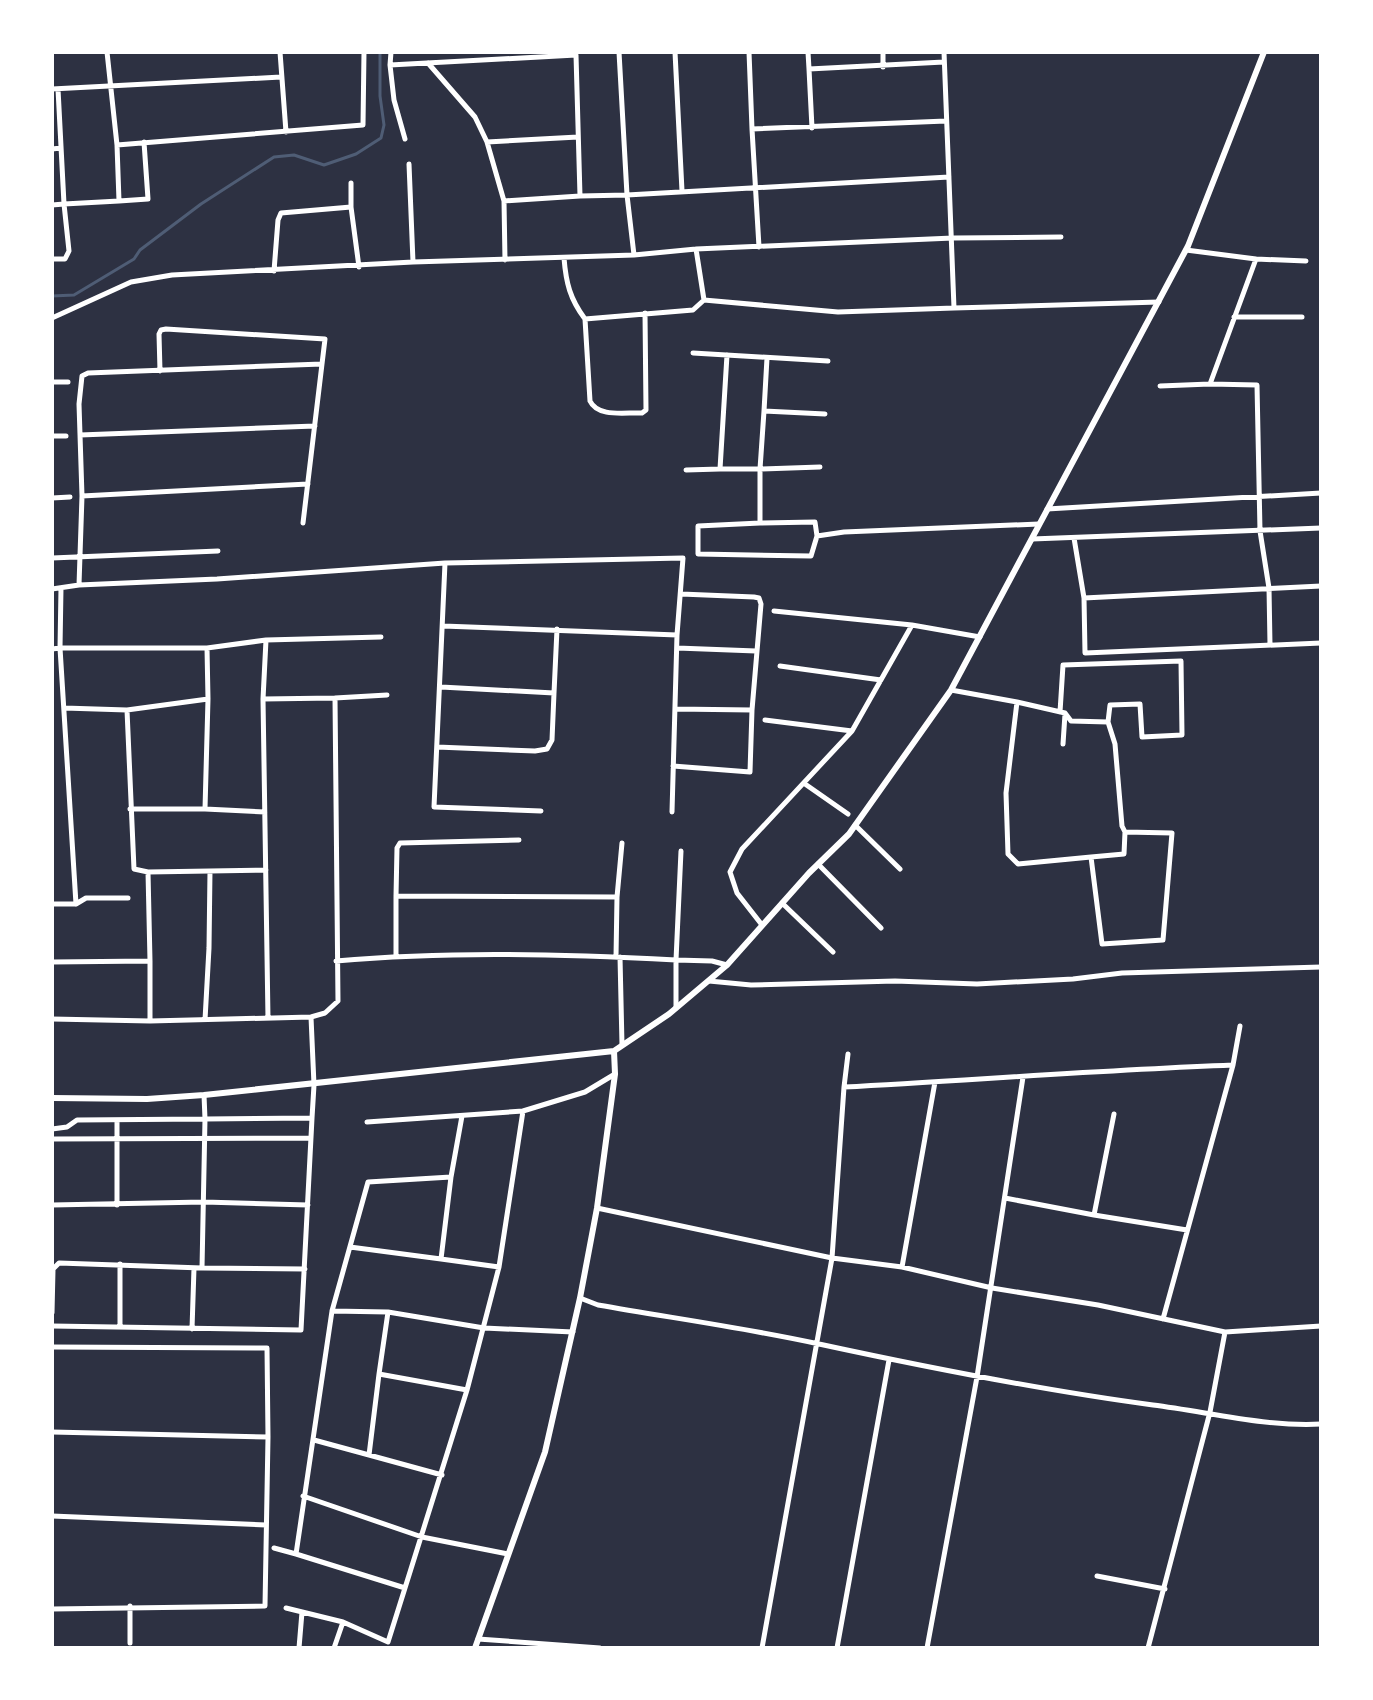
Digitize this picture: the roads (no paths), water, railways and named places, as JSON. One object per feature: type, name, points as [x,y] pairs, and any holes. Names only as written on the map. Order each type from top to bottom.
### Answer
[{"type":"street","points":[[107,52],[117,145],[119,201]]},
{"type":"street","points":[[280,52],[286,132]]},
{"type":"street","points":[[117,145],[363,125],[364,52]]},
{"type":"street","points":[[391,52],[394,100],[405,139]]},
{"type":"street","points":[[619,52],[627,195],[634,255]]},
{"type":"street","points":[[675,52],[682,191]]},
{"type":"street","points":[[749,52],[759,247]]},
{"type":"street","points":[[808,52],[812,128]]},
{"type":"street","points":[[883,52],[883,67]]},
{"type":"street","points":[[944,52],[954,308]]},
{"type":"street","points":[[52,1098],[147,1099],[204,1095],[614,1051],[709,981],[855,825],[951,690],[1186,250],[1264,52]]},
{"type":"street","points":[[390,65],[576,54],[580,196]]},
{"type":"street","points":[[809,69],[944,62]]},
{"type":"street","points":[[428,63],[475,117],[487,142],[504,201],[505,260]]},
{"type":"street","points":[[52,259],[65,259],[68,255],[55,89],[281,77]]},
{"type":"street","points":[[752,129],[946,121]]},
{"type":"street","points":[[487,142],[578,137]]},
{"type":"street","points":[[52,205],[148,199],[144,141]]},
{"type":"street","points":[[52,149],[61,148]]},
{"type":"street","points":[[409,164],[413,262]]},
{"type":"street","points":[[504,201],[949,177]]},
{"type":"street","points":[[351,183],[359,267]]},
{"type":"street","points":[[274,271],[281,213],[351,207]]},
{"type":"street","points":[[52,318],[131,282],[172,275],[953,238],[1061,237]]},
{"type":"street","points":[[696,249],[704,300]]},
{"type":"street","points":[[1186,250],[1256,259],[1306,261]]},
{"type":"street","points":[[564,258],[573,303],[585,319],[590,401],[593,408],[600,412],[642,413],[647,406],[645,313]]},
{"type":"street","points":[[1210,384],[1256,259]]},
{"type":"street","points":[[585,319],[645,313],[672,314],[693,310],[704,300],[838,312],[1159,302]]},
{"type":"street","points":[[1234,317],[1302,317]]},
{"type":"street","points":[[160,371],[159,334],[166,329],[325,339],[303,523]]},
{"type":"street","points":[[693,353],[828,361]]},
{"type":"street","points":[[720,469],[727,355]]},
{"type":"street","points":[[760,523],[767,358]]},
{"type":"street","points":[[79,585],[82,496],[79,394],[82,376],[88,373],[322,364]]},
{"type":"street","points":[[52,382],[68,382]]},
{"type":"street","points":[[1160,386],[1257,385],[1258,496],[1269,588],[1270,645]]},
{"type":"street","points":[[764,411],[825,414]]},
{"type":"street","points":[[80,435],[315,426]]},
{"type":"street","points":[[52,436],[66,436]]},
{"type":"street","points":[[686,470],[820,467]]},
{"type":"street","points":[[82,496],[308,484]]},
{"type":"street","points":[[1047,509],[1321,493]]},
{"type":"street","points":[[52,498],[70,497]]},
{"type":"street","points":[[815,522],[817,536],[811,556],[698,554],[698,526],[760,523],[815,522]]},
{"type":"street","points":[[817,536],[844,532],[1039,524]]},
{"type":"street","points":[[1032,539],[1321,528]]},
{"type":"street","points":[[1074,538],[1084,598],[1085,653],[1321,643]]},
{"type":"street","points":[[52,558],[218,551]]},
{"type":"street","points":[[52,589],[445,563],[683,558],[677,635],[672,812]]},
{"type":"street","points":[[445,563],[434,807],[541,811]]},
{"type":"street","points":[[1084,598],[1321,586]]},
{"type":"street","points":[[61,588],[60,648],[76,904]]},
{"type":"street","points":[[673,766],[750,772],[761,604],[759,598],[681,594]]},
{"type":"street","points":[[774,611],[912,625],[980,637]]},
{"type":"street","points":[[762,925],[737,893],[730,872],[742,849],[852,731],[912,625]]},
{"type":"street","points":[[443,626],[677,635]]},
{"type":"street","points":[[437,747],[547,749],[552,740],[557,629]]},
{"type":"street","points":[[52,649],[207,648],[266,640],[381,637]]},
{"type":"street","points":[[266,640],[263,699],[268,1018]]},
{"type":"street","points":[[205,809],[207,648]]},
{"type":"street","points":[[677,648],[756,651]]},
{"type":"street","points":[[1017,702],[1006,793],[1008,854],[1018,864],[1124,854],[1125,832],[1115,744],[1108,722],[1110,705],[1140,704],[1142,737],[1182,735],[1181,661],[1063,665],[1063,744]]},
{"type":"street","points":[[780,666],[881,680]]},
{"type":"street","points":[[441,687],[554,693]]},
{"type":"street","points":[[951,690],[1063,712],[1071,721],[1108,722]]},
{"type":"street","points":[[263,699],[387,695]]},
{"type":"street","points":[[52,1019],[150,1021],[311,1017],[325,1013],[338,1001],[335,698]]},
{"type":"street","points":[[64,708],[127,710],[208,699]]},
{"type":"street","points":[[675,709],[752,710]]},
{"type":"street","points":[[127,710],[134,869],[148,872],[266,870]]},
{"type":"street","points":[[765,720],[852,731]]},
{"type":"street","points":[[805,784],[848,814]]},
{"type":"street","points":[[129,809],[265,812]]},
{"type":"street","points":[[855,825],[900,869]]},
{"type":"street","points":[[1091,857],[1102,944],[1163,940],[1172,833],[1125,832]]},
{"type":"street","points":[[396,955],[397,848],[400,843],[519,840]]},
{"type":"street","points":[[622,843],[617,897],[622,1045]]},
{"type":"street","points":[[676,1008],[681,851]]},
{"type":"street","points":[[818,864],[881,928]]},
{"type":"street","points":[[205,1020],[210,871]]},
{"type":"street","points":[[148,872],[150,1021]]},
{"type":"street","points":[[396,896],[617,897]]},
{"type":"street","points":[[52,904],[76,904],[86,898],[128,898]]},
{"type":"street","points":[[782,903],[833,952]]},
{"type":"street","points":[[336,961],[396,955],[618,957],[712,961],[727,965]]},
{"type":"street","points":[[52,962],[150,961]]},
{"type":"street","points":[[709,981],[751,985],[895,981],[977,984],[1122,973],[1321,967]]},
{"type":"street","points":[[52,1326],[301,1330],[314,1085],[311,1017]]},
{"type":"street","points":[[1163,1319],[1233,1065],[1240,1026]]},
{"type":"street","points":[[475,1648],[545,1452],[573,1332],[597,1208],[615,1074],[614,1051]]},
{"type":"street","points":[[762,1648],[832,1258],[848,1054]]},
{"type":"street","points":[[844,1087],[1233,1065]]},
{"type":"street","points":[[367,1122],[523,1111],[585,1092],[615,1074]]},
{"type":"street","points":[[927,1648],[992,1288],[1023,1077]]},
{"type":"street","points":[[902,1267],[935,1082]]},
{"type":"street","points":[[202,1268],[204,1095]]},
{"type":"street","points":[[286,1608],[343,1622],[387,1645],[442,1475],[484,1328],[499,1267],[523,1111]]},
{"type":"street","points":[[1094,1215],[1114,1114]]},
{"type":"street","points":[[441,1259],[462,1116]]},
{"type":"street","points":[[52,1129],[67,1127],[77,1120],[312,1118]]},
{"type":"street","points":[[117,1120],[117,1205]]},
{"type":"street","points":[[52,1139],[311,1138]]},
{"type":"street","points":[[296,1554],[332,1311],[368,1182],[451,1177]]},
{"type":"street","points":[[1005,1198],[1187,1230]]},
{"type":"street","points":[[52,1205],[204,1202],[308,1205]]},
{"type":"street","points":[[597,1208],[832,1258],[902,1267],[992,1288],[1225,1332],[1321,1326]]},
{"type":"street","points":[[350,1247],[499,1267]]},
{"type":"street","points":[[52,1313],[52,1270],[59,1263],[305,1269]]},
{"type":"street","points":[[120,1264],[120,1328]]},
{"type":"street","points":[[192,1329],[194,1268]]},
{"type":"street","points":[[580,1298],[598,1305],[817,1343],[977,1377],[1285,1426],[1321,1424]]},
{"type":"street","points":[[332,1311],[388,1312],[484,1328],[573,1332]]},
{"type":"street","points":[[369,1455],[388,1312]]},
{"type":"street","points":[[1148,1648],[1210,1412],[1225,1332]]},
{"type":"street","points":[[52,1347],[267,1348],[268,1437],[265,1606],[52,1609]]},
{"type":"street","points":[[837,1648],[889,1360]]},
{"type":"street","points":[[379,1374],[467,1390]]},
{"type":"street","points":[[52,1432],[268,1437]]},
{"type":"street","points":[[314,1440],[442,1475]]},
{"type":"street","points":[[303,1496],[422,1537],[508,1554]]},
{"type":"street","points":[[52,1516],[266,1525]]},
{"type":"street","points":[[274,1548],[405,1588]]},
{"type":"street","points":[[1097,1576],[1165,1589]]},
{"type":"street","points":[[130,1606],[130,1643]]},
{"type":"street","points":[[299,1648],[302,1612]]},
{"type":"street","points":[[334,1648],[343,1622]]},
{"type":"street","points":[[478,1639],[502,1645],[600,1648]]},
{"type":"waterway","points":[[52,296],[74,295],[134,259],[140,250],[201,204],[274,157],[294,155],[324,165],[356,154],[381,138],[384,125],[380,96],[380,52]]}]
